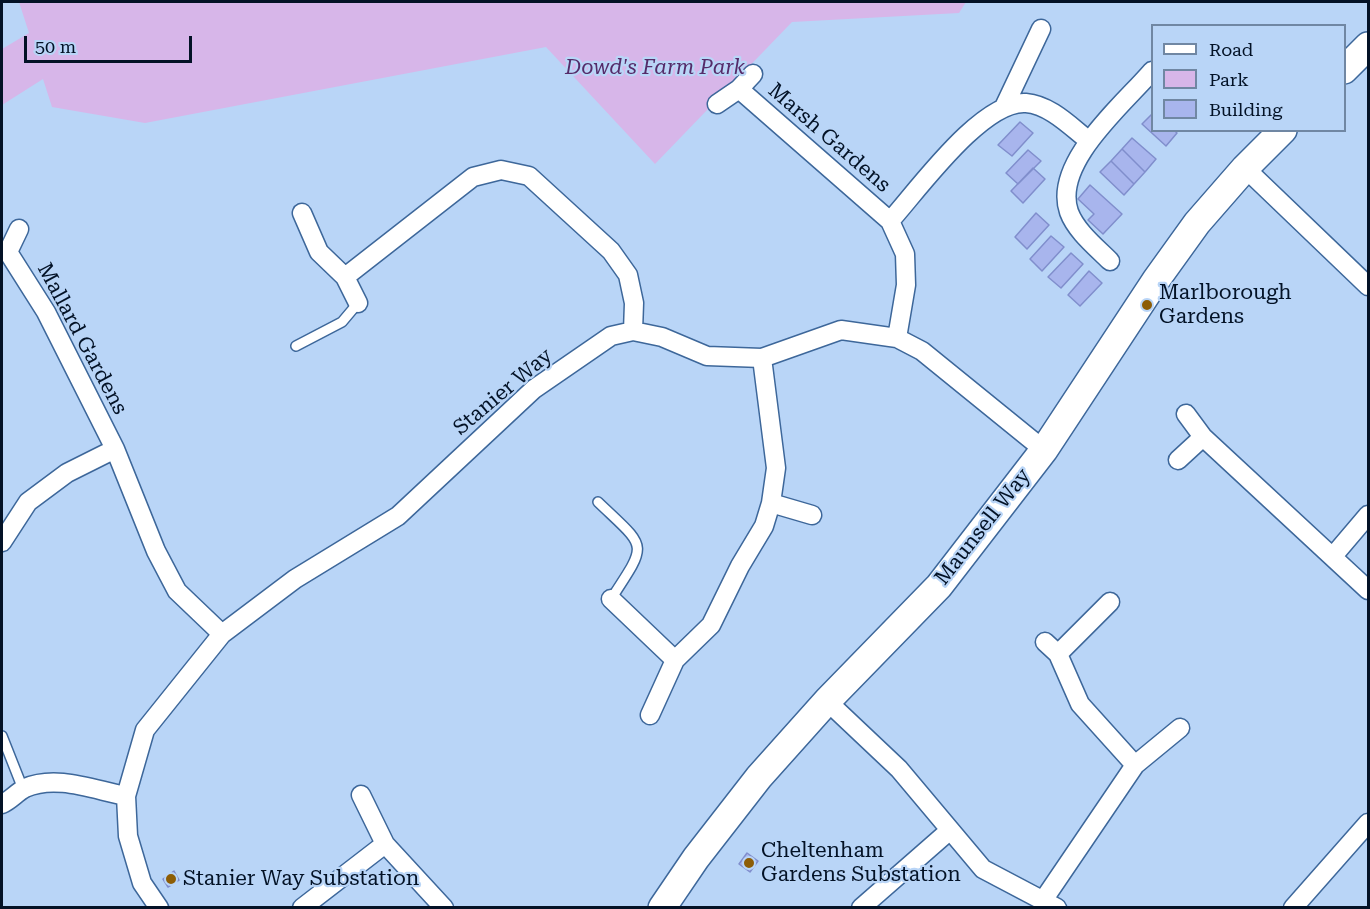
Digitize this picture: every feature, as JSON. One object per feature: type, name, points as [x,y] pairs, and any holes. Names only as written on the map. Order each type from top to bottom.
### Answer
[{"type":"street","points":[[1005,105],[1041,29]]},
{"type":"street","points":[[1346,68],[1368,46]]},
{"type":"street","points":[[1110,261],[1076,225],[1067,201],[1077,159],[1088,140],[1151,72]]},
{"type":"street","name":"Marsh Gardens","points":[[717,104],[740,90],[753,74]]},
{"type":"street","name":"Marsh Gardens","points":[[740,90],[890,221],[905,254],[906,285],[897,338]]},
{"type":"street","points":[[1005,105],[1026,103],[1049,109],[1088,140]]},
{"type":"street","name":"Marsh Gardens","points":[[890,221],[974,126],[1005,105]]},
{"type":"street","name":"Maunsell Way","points":[[662,908],[696,858],[759,777],[827,701],[939,586],[1044,450],[1156,280],[1197,223],[1245,168],[1281,132]]},
{"type":"street","points":[[1245,168],[1368,286]]},
{"type":"street","points":[[345,277],[473,177],[501,170],[529,176],[611,251],[628,276],[634,303],[633,331]]},
{"type":"street","points":[[302,213],[319,252],[345,277],[358,303]]},
{"type":"street","name":"Mallard Gardens","points":[[19,229],[5,251],[46,312],[115,449],[156,551],[177,591],[222,634]]},
{"type":"street","name":"Stanier Way","points":[[159,908],[142,883],[128,836],[126,796],[145,730],[222,634],[295,579],[398,516],[534,389],[611,336],[633,331],[662,337],[707,356],[762,357],[841,330],[897,338],[922,351],[1044,450]]},
{"type":"street","points":[[650,715],[675,660],[711,625],[740,566],[764,526],[771,503],[776,468],[762,357]]},
{"type":"street","points":[[1186,414],[1203,436],[1334,555],[1368,590]]},
{"type":"street","points":[[1178,460],[1203,436]]},
{"type":"street","name":"Mallard Gardens","points":[[2,542],[28,502],[67,473],[115,449]]},
{"type":"street","points":[[771,503],[812,515]]},
{"type":"street","points":[[1334,555],[1368,515]]},
{"type":"street","points":[[610,598],[675,660]]},
{"type":"street","points":[[1110,602],[1052,648],[1080,704],[1135,765]]},
{"type":"street","points":[[827,701],[899,769],[983,869],[1050,905],[1135,765],[1180,728]]},
{"type":"street","points":[[12,798],[53,781],[126,796]]},
{"type":"street","points":[[361,795],[385,844],[444,908]]},
{"type":"street","points":[[1293,908],[1368,823]]},
{"type":"street","points":[[861,908],[950,831]]},
{"type":"street","points":[[302,908],[385,844]]},
{"type":"lane","points":[[296,346],[342,322],[358,303]]},
{"type":"lane","points":[[598,502],[631,534],[638,547],[636,560],[610,598]]},
{"type":"lane","points":[[2,736],[12,798]]},
{"type":"green space","name":"Dowd's Farm Park","points":[[19,2],[966,2],[959,13],[792,22],[655,164],[546,47],[145,123],[52,107],[43,79],[2,105],[2,49],[29,33]]},
{"type":"building","points":[[1151,115],[1151,132],[1177,133],[1166,146],[1142,124]]},
{"type":"building","points":[[1020,122],[1033,133],[1012,156],[998,145]]},
{"type":"building","points":[[1132,138],[1156,159],[1145,172],[1122,149]]},
{"type":"building","points":[[1122,149],[1145,172],[1134,184],[1111,161]]},
{"type":"building","points":[[1028,150],[1041,161],[1018,184],[1006,173]]},
{"type":"building","points":[[1111,161],[1134,184],[1124,195],[1100,172]]},
{"type":"building","points":[[1033,168],[1045,179],[1023,203],[1011,191]]},
{"type":"building","points":[[1090,185],[1122,214],[1103,234],[1088,220],[1094,214],[1078,199]]},
{"type":"building","points":[[1036,213],[1049,225],[1027,249],[1015,237]]},
{"type":"building","points":[[1051,236],[1064,247],[1042,271],[1030,259]]},
{"type":"building","points":[[1071,253],[1083,264],[1061,288],[1048,277]]},
{"type":"building","points":[[1089,271],[1102,283],[1080,306],[1068,295]]},
{"type":"building","name":"Cheltenham Gardens Substation","points":[[747,853],[758,861],[750,872],[739,864]]},
{"type":"building","name":"Stanier Way Substation","points":[[174,871],[179,880],[168,887],[163,879]]},
{"type":"place","name":"Marlborough Gardens","points":[[1147,305]]},
{"type":"place","name":"Cheltenham Gardens Substation","points":[[749,863]]},
{"type":"place","name":"Stanier Way Substation","points":[[171,879]]}]
